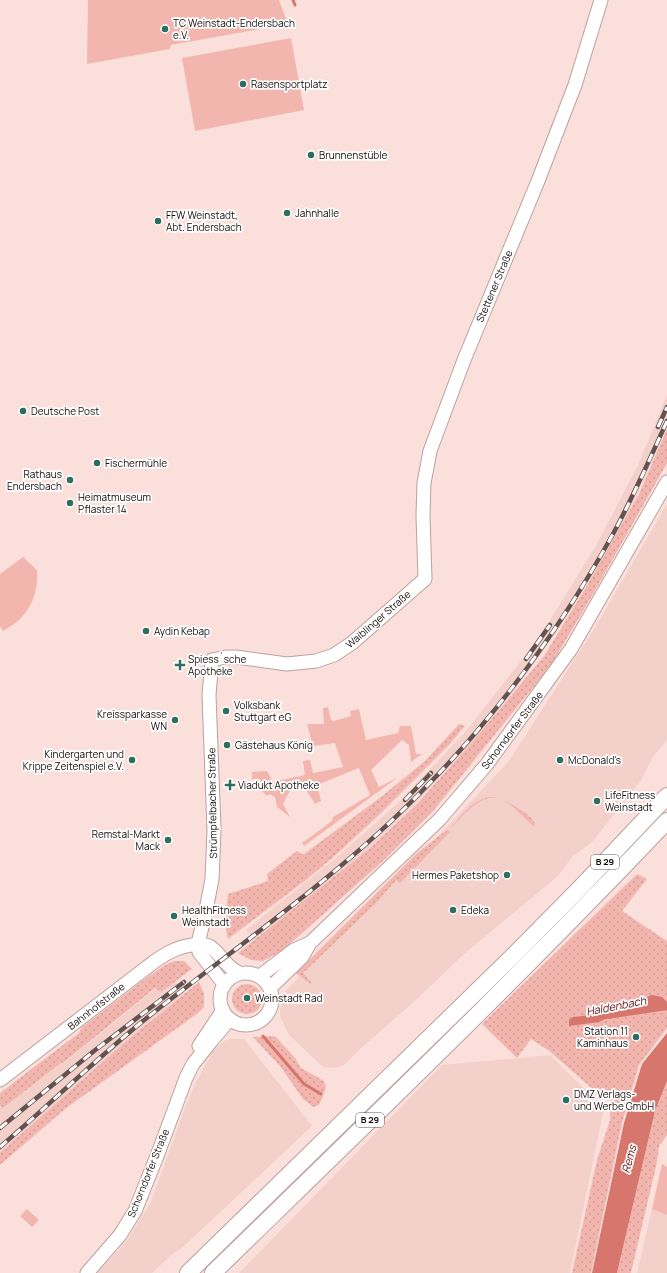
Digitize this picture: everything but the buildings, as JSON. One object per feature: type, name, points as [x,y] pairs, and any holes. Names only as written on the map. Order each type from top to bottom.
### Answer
[{"type":"highway","name":"B 29","points":[[188,1273],[514,955],[667,796]]},
{"type":"highway","name":"B 29","points":[[213,1273],[553,940],[667,821]]},
{"type":"street","name":"Stettener Straße","points":[[425,579],[423,515],[424,483],[430,450],[464,360],[538,181],[575,85],[601,0]]},
{"type":"street","name":"Schorndorfer Straße","points":[[270,988],[302,957],[310,943],[440,819],[487,764],[571,649],[667,482]]},
{"type":"street","name":"Waiblinger Straße","points":[[212,660],[226,657],[236,657],[288,664],[316,661],[334,655],[352,644],[425,579]]},
{"type":"street","name":"Strümpfelbacher Straße","points":[[198,944],[212,879],[214,830],[209,695],[212,660]]},
{"type":"street","name":"Schorndorfer Straße","points":[[260,976],[294,950],[310,943]]},
{"type":"street","points":[[224,984],[199,952],[198,944],[207,945],[212,948],[225,964],[239,973]]},
{"type":"street","name":"Bahnhofstraße","points":[[0,1080],[156,960],[170,951],[184,946],[198,944]]},
{"type":"street","points":[[239,973],[253,973],[260,976],[266,981],[270,988],[272,1002],[270,1009],[266,1016],[253,1024],[245,1025],[237,1023],[226,1015],[220,997],[224,984],[239,973]]},
{"type":"street","name":"Schorndorfer Straße","points":[[87,1273],[120,1236],[135,1211],[193,1064],[213,1039],[226,1015]]},
{"type":"shaded area","name":"TC Weinstadt-Endersbach e.V.","points":[[88,0],[279,0],[288,24],[171,45],[170,49],[87,64]]},
{"type":"shaded area","name":"Rasensportplatz","points":[[291,38],[304,110],[195,131],[182,58]]},
{"type":"shaded area","points":[[667,395],[667,426],[627,515],[567,617],[522,680],[475,739],[419,800],[364,853],[254,940],[246,930],[331,862],[399,802],[466,731],[524,657],[552,617],[597,544],[638,465]]},
{"type":"shaded area","points":[[667,429],[667,463],[551,665],[434,810],[383,861],[283,950],[263,961],[251,960],[238,953],[369,849],[418,803],[475,739],[544,656],[585,589],[639,494]]},
{"type":"shaded area","points":[[667,504],[667,740],[652,758],[642,779],[592,842],[572,857],[558,876],[464,954],[343,1066],[332,1068],[323,1067],[289,1035],[280,1016],[285,991],[445,829],[509,761],[596,626]]},
{"type":"shaded area","points":[[23,557],[37,570],[36,589],[32,601],[25,613],[15,623],[3,631],[0,626],[0,574]]},
{"type":"shaded area","points":[[328,707],[331,720],[334,721],[351,716],[350,711],[359,709],[366,740],[398,733],[400,726],[411,726],[416,754],[422,754],[411,762],[409,745],[402,740],[371,770],[379,787],[397,778],[304,846],[302,843],[332,821],[333,817],[370,795],[359,768],[317,785],[321,801],[315,804],[303,785],[290,790],[283,804],[290,817],[277,807],[275,797],[269,794],[267,796],[260,789],[261,779],[252,779],[252,772],[267,771],[273,782],[305,775],[303,761],[310,760],[313,773],[343,767],[335,743],[313,746],[307,724],[324,724],[323,708]]},
{"type":"shaded area","points":[[459,724],[465,726],[449,745],[378,816],[306,880],[228,939],[225,922],[228,894],[268,881],[267,874],[297,851],[304,854],[381,797],[425,761]]},
{"type":"shaded area","points":[[488,797],[499,798],[509,803],[520,810],[530,817],[535,824],[534,827],[508,803],[500,799],[492,798],[484,799],[477,803],[451,827],[472,805],[482,799]]},
{"type":"shaded area","points":[[447,830],[450,832],[400,883],[396,880],[378,901],[303,973],[311,984],[296,973],[417,853]]},
{"type":"shaded area","points":[[637,874],[647,879],[622,911],[667,941],[667,1028],[639,1065],[622,1123],[591,1273],[572,1273],[597,1160],[610,1120],[611,1093],[595,1091],[548,1050],[531,1039],[517,1058],[482,1024]]},
{"type":"shaded area","points":[[174,961],[184,961],[192,969],[161,992],[155,988],[63,1063],[62,1062],[3,1108],[0,1105],[0,1093],[79,1033],[81,1028],[149,976],[165,965]]},
{"type":"shaded area","points":[[175,981],[185,993],[124,1043],[0,1153],[0,1105],[3,1108],[62,1061],[64,1063],[156,988],[161,991]]},
{"type":"shaded area","points":[[199,982],[204,994],[204,1007],[198,1013],[65,1109],[0,1165],[0,1153],[124,1043]]},
{"type":"shaded area","points":[[247,984],[258,988],[262,999],[258,1010],[247,1014],[236,1010],[232,999],[236,988]]},
{"type":"shaded area","points":[[273,1036],[277,1038],[295,1058],[301,1068],[324,1081],[326,1088],[319,1105],[313,1107],[303,1099],[280,1066],[253,1037]]},
{"type":"shaded area","points":[[229,1039],[244,1039],[312,1126],[184,1246],[170,1256],[152,1273],[97,1273],[126,1242],[151,1202],[184,1110],[195,1084],[213,1051],[224,1041]]},
{"type":"shaded area","points":[[550,1055],[604,1108],[570,1273],[239,1273],[442,1065]]},
{"type":"shaded area","points":[[667,1081],[667,1135],[659,1146],[657,1162],[631,1273],[617,1273],[655,1111]]},
{"type":"shaded area","points":[[662,1164],[667,1167],[667,1215],[652,1209]]},
{"type":"shaded area","points":[[27,1209],[39,1220],[32,1227],[20,1216]]},
{"type":"shaded area","points":[[652,1209],[667,1215],[667,1273],[637,1273]]},
{"type":"water","points":[[652,995],[662,997],[667,1002],[667,1010],[569,1026],[569,1020],[573,1017],[591,1015],[631,1005]]},
{"type":"water","name":"Rems","points":[[667,1033],[667,1081],[655,1111],[617,1273],[592,1273],[624,1123],[642,1064]]},
{"type":"waterway","name":"Haldenbach","points":[[293,0],[295,5]]},
{"type":"waterway","name":"Haldenbach","points":[[263,1036],[304,1084],[321,1094]]},
{"type":"railway","points":[[658,427],[667,407]]},
{"type":"railway","points":[[0,1147],[143,1021],[286,910],[356,853],[389,823],[450,762],[502,701],[572,603],[613,534],[667,421]]},
{"type":"railway","points":[[526,659],[550,625]]},
{"type":"railway","points":[[405,800],[431,773]]},
{"type":"railway","points":[[0,1128],[94,1051],[184,982]]},
{"type":"place","name":"TC Weinstadt-Endersbach e.V.","points":[[165,29]]},
{"type":"place","name":"Rasensportplatz","points":[[243,84]]},
{"type":"place","name":"Brunnenstüble","points":[[311,155]]},
{"type":"place","name":"Jahnhalle","points":[[287,213]]},
{"type":"place","name":"FFW Weinstadt, Abt. Endersbach","points":[[158,221]]},
{"type":"place","name":"Deutsche Post","points":[[23,411]]},
{"type":"place","name":"Fischermühle","points":[[97,463]]},
{"type":"place","name":"Rathaus Endersbach","points":[[70,480]]},
{"type":"place","name":"Heimatmuseum Pflaster 14","points":[[70,503]]},
{"type":"place","name":"Aydin Kebap","points":[[146,631]]},
{"type":"place","name":"Spiess´sche Apotheke","points":[[180,665]]},
{"type":"place","name":"Volksbank Stuttgart eG","points":[[226,711]]},
{"type":"place","name":"Kreissparkasse WN","points":[[175,720]]},
{"type":"place","name":"Gästehaus König","points":[[227,745]]},
{"type":"place","name":"Kindergarten und Krippe Zeitenspiel e.V.","points":[[132,760]]},
{"type":"place","name":"McDonald's","points":[[560,760]]},
{"type":"place","name":"Viadukt Apotheke","points":[[230,785]]},
{"type":"place","name":"LifeFitness Weinstadt","points":[[597,801]]},
{"type":"place","name":"Remstal-Markt Mack","points":[[168,840]]},
{"type":"place","name":"Hermes Paketshop","points":[[507,875]]},
{"type":"place","name":"Edeka","points":[[453,910]]},
{"type":"place","name":"HealthFitness Weinstadt","points":[[174,916]]},
{"type":"place","name":"Weinstadt Rad","points":[[247,998]]},
{"type":"place","name":"Station 11 Kaminhaus","points":[[636,1037]]},
{"type":"place","name":"DMZ Verlags- und Werbe GmbH","points":[[566,1100]]}]
